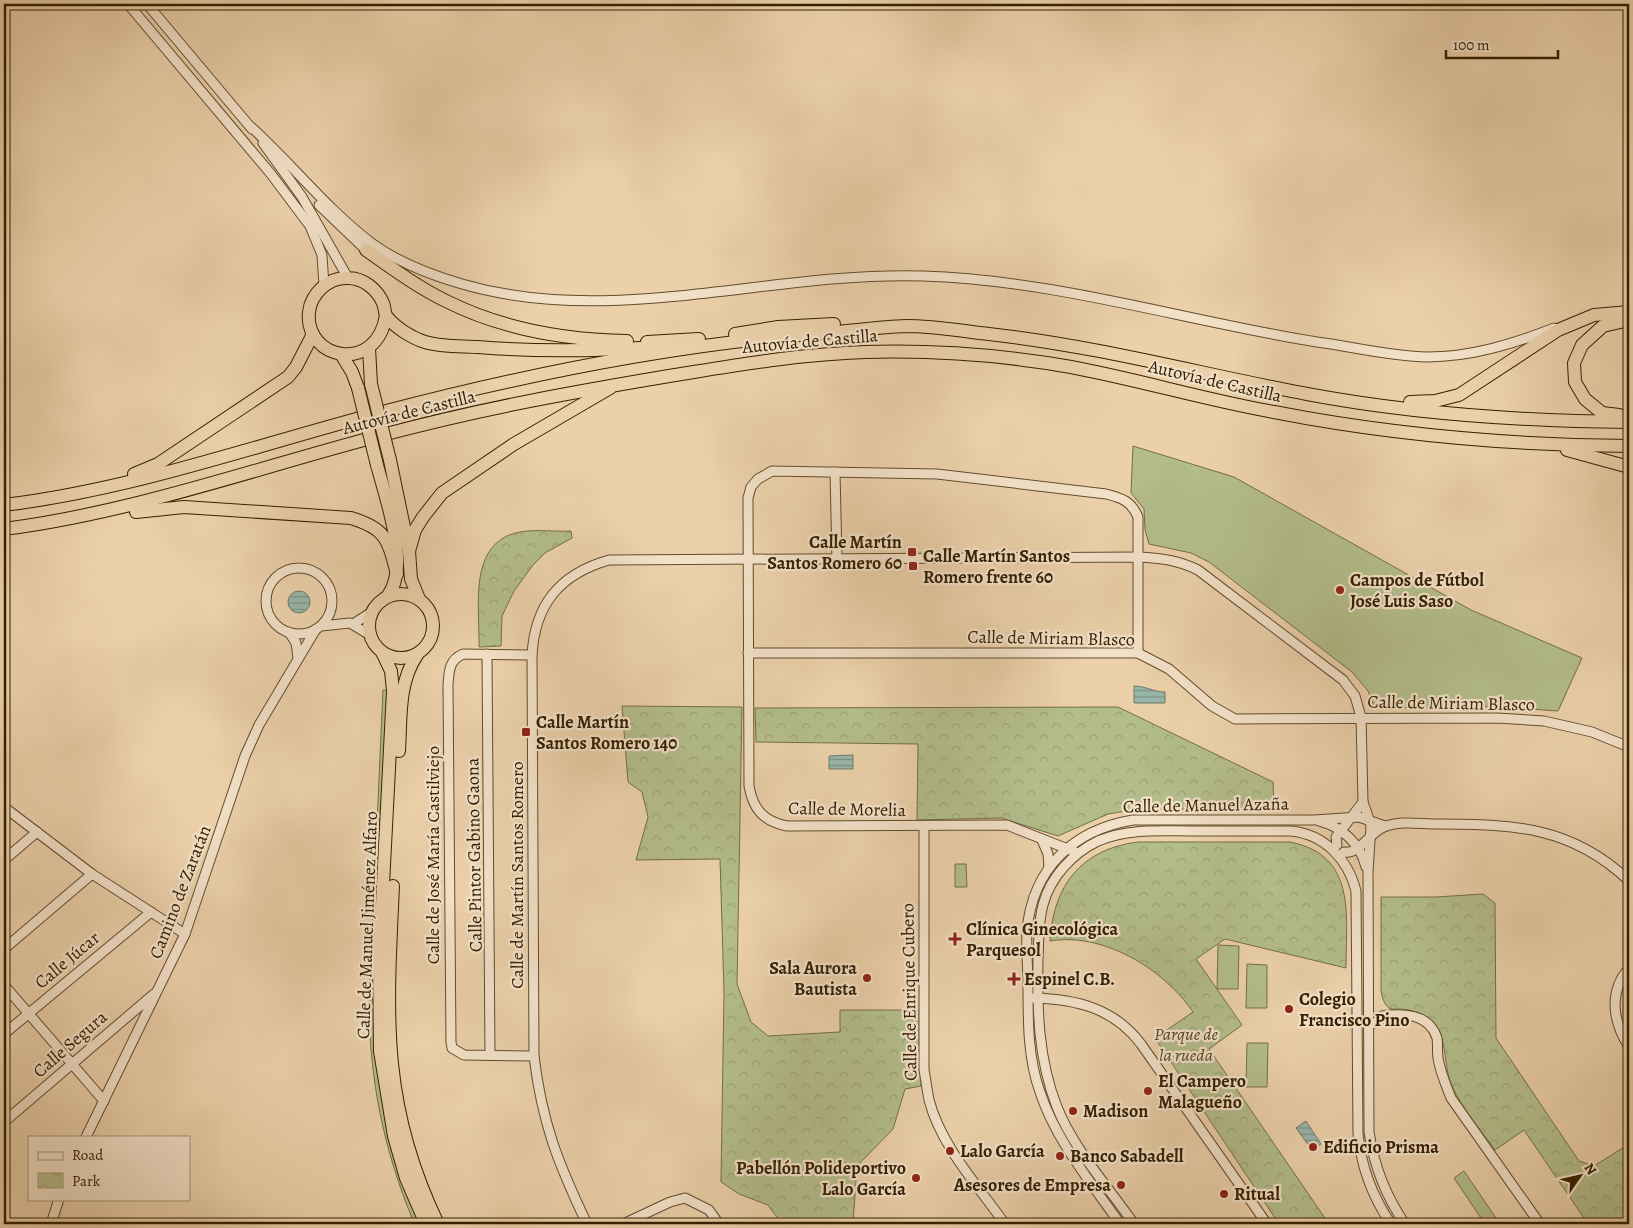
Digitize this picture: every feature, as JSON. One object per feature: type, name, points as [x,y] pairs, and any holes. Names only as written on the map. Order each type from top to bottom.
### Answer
[{"type":"highway","points":[[366,250],[410,281],[446,302],[501,323],[551,336],[601,341],[648,342],[699,339]]},
{"type":"highway","points":[[348,278],[370,285],[381,299],[386,315],[384,328],[378,340],[369,348],[351,355],[330,351],[320,344],[313,334],[309,314],[316,294],[324,286],[331,282],[348,278]]},
{"type":"highway","points":[[1329,397],[1352,395],[1419,402],[1459,395],[1558,330],[1594,315],[1629,312]]},
{"type":"highway","points":[[386,315],[409,335],[425,342],[524,351],[610,350],[656,346],[778,327],[852,322],[906,326]]},
{"type":"highway","points":[[1629,320],[1603,326],[1582,345],[1574,362],[1575,382],[1585,399],[1602,413],[1629,416]]},
{"type":"highway","name":"Autovía de Castilla","points":[[4,505],[80,494],[156,476],[390,410],[516,381],[704,346],[776,337],[906,326],[955,330],[1083,346],[1329,397],[1438,412],[1519,419],[1629,422]]},
{"type":"highway","points":[[80,494],[107,482],[142,472],[158,464],[267,393],[288,377],[296,367],[313,334]]},
{"type":"highway","points":[[341,354],[352,372],[358,388],[393,525],[397,574],[395,586],[388,597],[372,612],[369,628],[370,636],[382,652],[399,658],[416,655],[424,649],[433,632],[431,614],[419,599],[411,580],[408,551],[390,460],[371,384],[369,348]]},
{"type":"highway","name":"Autovía de Castilla","points":[[4,529],[79,518],[156,500],[391,432],[538,399],[777,359],[863,352],[946,352],[1073,368],[1219,401],[1351,426],[1420,436],[1553,445],[1629,446]]},
{"type":"highway","points":[[408,551],[415,530],[423,516],[442,493],[514,444],[617,385]]},
{"type":"highway","points":[[1553,445],[1629,466]]},
{"type":"highway","points":[[79,518],[184,507],[351,518],[371,524],[381,532],[392,554],[397,574]]},
{"type":"highway","points":[[388,597],[404,594],[419,599]]},
{"type":"highway","name":"Calle de Manuel Jiménez Alfaro","points":[[382,652],[391,671],[393,691],[379,962],[380,1051],[394,1136],[406,1178],[426,1224]]},
{"type":"highway","name":"Calle de Manuel Jiménez Alfaro","points":[[416,655],[407,671],[402,690],[387,1001],[393,1086],[401,1128],[415,1174],[438,1224]]},
{"type":"street","points":[[128,4],[271,174],[310,226],[322,255],[324,286]]},
{"type":"street","points":[[147,4],[270,151],[302,197],[348,278]]},
{"type":"street","points":[[250,126],[279,152],[320,198],[371,243],[438,276],[515,296],[577,300],[660,298],[842,277],[881,275],[960,277],[1033,286],[1276,335],[1380,353],[1428,357],[1473,353],[1519,341],[1580,317],[1594,315]]},
{"type":"street","points":[[270,151],[319,204],[366,250]]},
{"type":"street","name":"Calle de Morelia","points":[[1078,853],[1064,850],[1007,825],[924,827],[787,826],[767,820],[760,814],[751,799],[749,786],[748,498],[751,487],[758,479],[772,471],[937,474],[1106,494],[1124,498],[1134,507],[1138,516],[1138,653]]},
{"type":"street","points":[[836,472],[837,559]]},
{"type":"street","name":"Calle de Martín Santos Romero","points":[[587,1224],[562,1174],[549,1138],[538,1090],[534,1056],[532,656],[533,635],[540,613],[548,600],[567,580],[592,565],[610,560],[1138,557],[1164,558],[1183,562],[1212,579],[1343,680],[1355,696],[1361,717],[1363,802],[1369,819],[1371,835],[1368,872],[1369,1012]]},
{"type":"street","points":[[318,627],[328,617],[332,607],[329,588],[317,572],[298,568],[279,574],[268,590],[266,603],[273,621],[290,632],[300,634],[318,627],[350,624],[372,612]]},
{"type":"street","points":[[332,607],[350,624],[370,636]]},
{"type":"street","name":"Camino de Zaratán","points":[[86,1136],[185,934],[245,756],[259,725],[318,627]]},
{"type":"street","points":[[290,632],[296,643],[298,658]]},
{"type":"street","name":"Calle de Miriam Blasco","points":[[748,653],[1138,653],[1168,669],[1212,706],[1235,719],[1361,717],[1497,718],[1544,721],[1592,732],[1629,747]]},
{"type":"street","name":"Calle de José María Castilviejo","points":[[532,656],[463,654],[456,657],[449,668],[450,983],[452,1048],[464,1055],[534,1056]]},
{"type":"street","name":"Calle Pintor Gabino Gaona","points":[[488,654],[490,1055]]},
{"type":"street","points":[[1333,846],[1341,830],[1363,802]]},
{"type":"street","points":[[4,807],[92,874],[185,934]]},
{"type":"street","name":"Calle de Manuel Azaña","points":[[1120,1224],[1060,1135],[1039,1091],[1028,1030],[1027,931],[1031,906],[1049,868],[1064,850],[1099,828],[1133,820],[1314,820],[1359,817],[1369,819]]},
{"type":"street","points":[[1369,819],[1385,826],[1466,824],[1523,827],[1570,841],[1597,855],[1629,881]]},
{"type":"street","name":"Calle de Manuel Azaña","points":[[1314,820],[1327,823],[1341,830]]},
{"type":"street","points":[[1333,846],[1349,853],[1385,826]]},
{"type":"street","name":"Calle de Enrique Cubero","points":[[924,827],[924,1070],[929,1100],[940,1127],[954,1152],[1005,1224]]},
{"type":"street","points":[[1341,830],[1358,848],[1368,872]]},
{"type":"street","name":"Calle de Manuel Azaña","points":[[1134,1224],[1082,1150],[1058,1109],[1049,1083],[1041,1049],[1039,931],[1043,905],[1052,882],[1078,853],[1108,838],[1142,831],[1301,832],[1326,837],[1333,846]]},
{"type":"street","points":[[4,860],[37,832]]},
{"type":"street","points":[[1042,840],[1048,854],[1049,868]]},
{"type":"street","points":[[1333,846],[1348,869],[1356,891]]},
{"type":"street","points":[[1344,852],[1356,873],[1360,1150],[1369,1186],[1391,1224]]},
{"type":"street","points":[[4,949],[92,874]]},
{"type":"street","name":"Calle Júcar","points":[[4,1034],[151,912]]},
{"type":"street","points":[[1629,968],[1618,988],[1614,1012],[1620,1032],[1629,1047]]},
{"type":"street","points":[[1358,980],[1369,1012],[1369,1122],[1372,1155],[1390,1202],[1405,1224]]},
{"type":"street","points":[[4,985],[104,1101]]},
{"type":"street","name":"Calle Segura","points":[[4,1122],[157,992]]},
{"type":"street","points":[[1028,998],[1059,999],[1089,1006],[1111,1016],[1130,1030],[1267,1224]]},
{"type":"street","points":[[135,1010],[143,1013],[144,1019]]},
{"type":"street","points":[[1369,1012],[1382,1016],[1417,1016],[1429,1026],[1437,1039],[1443,1078],[1452,1098],[1540,1224]]},
{"type":"street","points":[[1358,1030],[1369,1012]]},
{"type":"street","points":[[1369,1025],[1379,1021],[1382,1016]]},
{"type":"street","points":[[622,1224],[670,1202],[685,1198],[709,1210],[719,1224]]},
{"type":"street","points":[[50,1224],[58,1200]]},
{"type":"green space","name":"Campos de Fútbol José Luis Saso","points":[[1133,446],[1234,477],[1471,610],[1582,658],[1558,711],[1500,707],[1383,708],[1373,704],[1368,691],[1352,672],[1209,562],[1191,553],[1149,544],[1145,530],[1144,509],[1131,493]]},
{"type":"green space","points":[[571,531],[572,538],[545,553],[533,565],[514,591],[502,616],[501,646],[479,647],[478,596],[480,578],[484,562],[491,549],[503,538],[520,532]]},
{"type":"green space","points":[[383,690],[389,691],[376,954],[421,1224],[414,1223],[394,1169],[375,1087],[370,1030],[369,1001]]},
{"type":"green space","points":[[622,706],[742,707],[737,984],[751,1022],[768,1036],[840,1032],[840,1010],[924,1010],[921,1086],[905,1089],[893,1129],[857,1166],[853,1224],[782,1224],[768,1205],[739,1194],[721,1182],[724,992],[720,859],[636,860],[648,817],[642,792],[628,782]]},
{"type":"green space","points":[[1118,707],[1273,782],[1274,808],[1133,810],[1108,814],[1058,836],[1001,818],[917,820],[918,744],[756,742],[755,708]]},
{"type":"green space","name":"Parque de la rueda","points":[[1138,842],[1290,842],[1312,849],[1327,860],[1337,874],[1343,890],[1346,908],[1346,968],[1225,939],[1196,959],[1242,1025],[1209,1049],[1329,1224],[1279,1224],[1155,1038],[1193,1012],[1180,996],[1148,968],[1110,948],[1090,942],[1050,941],[1052,921],[1057,903],[1064,887],[1074,874],[1086,862],[1101,853],[1118,846]]},
{"type":"green space","points":[[955,864],[966,864],[967,887],[955,887]]},
{"type":"green space","points":[[1483,894],[1495,903],[1496,1038],[1579,1161],[1594,1166],[1629,1144],[1629,1220],[1627,1224],[1588,1224],[1524,1130],[1495,1150],[1466,1110],[1452,1086],[1449,1079],[1442,1037],[1436,1026],[1418,1012],[1389,1008],[1384,1000],[1381,991],[1381,897],[1436,897]]},
{"type":"green space","points":[[1218,945],[1239,946],[1238,989],[1217,989]]},
{"type":"green space","points":[[1247,964],[1267,965],[1267,1008],[1246,1008]]},
{"type":"green space","points":[[1247,1043],[1268,1043],[1267,1087],[1246,1087]]},
{"type":"green space","points":[[1464,1171],[1500,1224],[1485,1224],[1454,1178]]},
{"type":"shaded area","points":[[299,591],[307,594],[310,602],[307,610],[299,613],[291,610],[288,602],[291,594]]},
{"type":"shaded area","points":[[1134,686],[1165,692],[1165,703],[1134,703]]},
{"type":"shaded area","points":[[853,755],[853,769],[829,769],[829,756]]},
{"type":"shaded area","points":[[1306,1121],[1321,1144],[1312,1150],[1296,1128]]},
{"type":"place","name":"Calle Martín Santos Romero 60","points":[[912,552]]},
{"type":"place","name":"Calle Martín Santos Romero frente 60","points":[[913,566]]},
{"type":"place","name":"Campos de Fútbol José Luis Saso","points":[[1340,590]]},
{"type":"place","name":"Calle Martín Santos Romero 140","points":[[526,732]]},
{"type":"place","name":"Clínica Ginecológica Parquesol","points":[[955,939]]},
{"type":"place","name":"Sala Aurora Bautista","points":[[867,978]]},
{"type":"place","name":"Espinel C.B.","points":[[1014,979]]},
{"type":"place","name":"Colegio Francisco Pino","points":[[1289,1009]]},
{"type":"place","name":"El Campero Malagueño","points":[[1148,1091]]},
{"type":"place","name":"Madison","points":[[1073,1111]]},
{"type":"place","name":"Edificio Prisma","points":[[1313,1147]]},
{"type":"place","name":"Lalo García","points":[[950,1151]]},
{"type":"place","name":"Banco Sabadell","points":[[1060,1156]]},
{"type":"place","name":"Pabellón Polideportivo Lalo García","points":[[916,1178]]},
{"type":"place","name":"Asesores de Empresa","points":[[1121,1185]]},
{"type":"place","name":"Ritual","points":[[1224,1194]]}]
